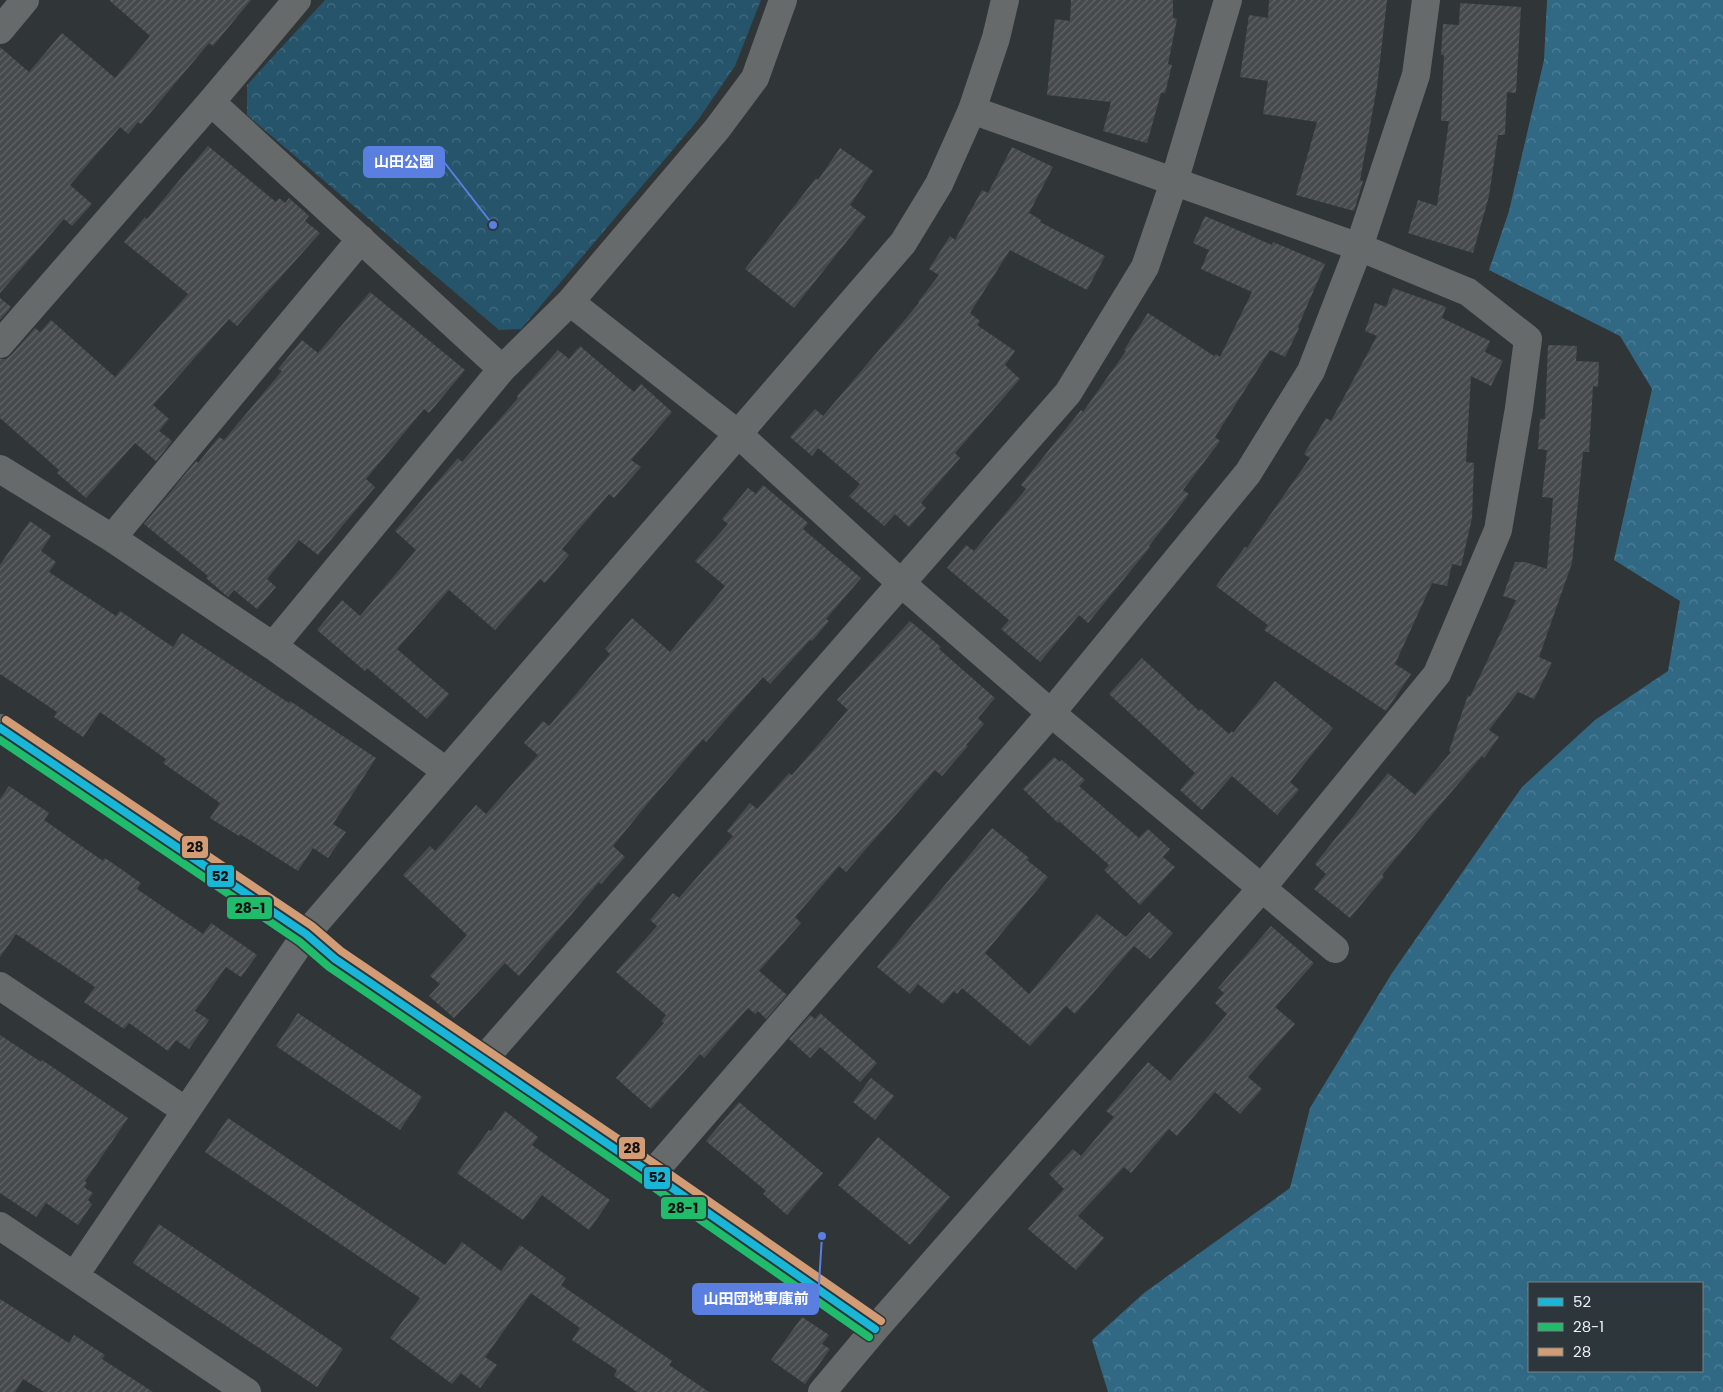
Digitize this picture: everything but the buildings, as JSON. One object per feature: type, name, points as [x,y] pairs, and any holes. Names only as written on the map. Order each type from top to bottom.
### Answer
[{"type":"street","points":[[0,30],[25,0]]},
{"type":"street","points":[[0,344],[211,102],[297,0]]},
{"type":"street","points":[[273,646],[502,369],[570,302],[717,129],[755,78],[783,0]]},
{"type":"street","points":[[75,1275],[306,934],[903,243],[939,184],[972,110],[996,38],[1005,0]]},
{"type":"street","points":[[484,1060],[1068,393],[1145,267],[1174,182],[1228,0]]},
{"type":"street","points":[[652,1174],[1051,713],[1248,473],[1311,371],[1359,246],[1416,76],[1426,0]]},
{"type":"street","points":[[211,102],[502,369]]},
{"type":"street","points":[[822,1392],[1261,889],[1437,674],[1498,530],[1520,408],[1528,339],[1468,292],[1359,246],[972,110]]},
{"type":"street","points":[[112,538],[361,240]]},
{"type":"street","points":[[570,302],[738,434],[901,583],[1051,713],[1335,949]]},
{"type":"street","points":[[0,470],[112,538],[273,646],[446,771]]},
{"type":"street","points":[[0,728],[306,934],[335,959],[876,1328]]},
{"type":"street","points":[[0,986],[186,1111]]},
{"type":"street","points":[[0,1226],[247,1392]]},
{"type":"green space","points":[[325,0],[761,0],[735,66],[698,120],[521,329],[499,330],[247,115],[247,85]]},
{"type":"green space","points":[[1547,0],[1723,0],[1723,1392],[1108,1392],[1092,1340],[1144,1293],[1290,1188],[1310,1108],[1392,973],[1522,787],[1595,720],[1668,671],[1680,601],[1614,560],[1652,389],[1620,336],[1489,270],[1509,211],[1544,60]]},
{"type":"transit line","name":"28","points":[[6,720],[312,926],[341,951],[658,1166],[881,1321]]},
{"type":"transit line","name":"52","points":[[0,728],[306,934],[335,959],[652,1174],[875,1329]]},
{"type":"transit line","name":"28-1","points":[[0,740],[300,942],[329,967],[646,1182],[869,1337]]},
{"type":"place","name":"山田公園","points":[[493,225]]},
{"type":"place","name":"山田団地車庫前","points":[[822,1236]]}]
